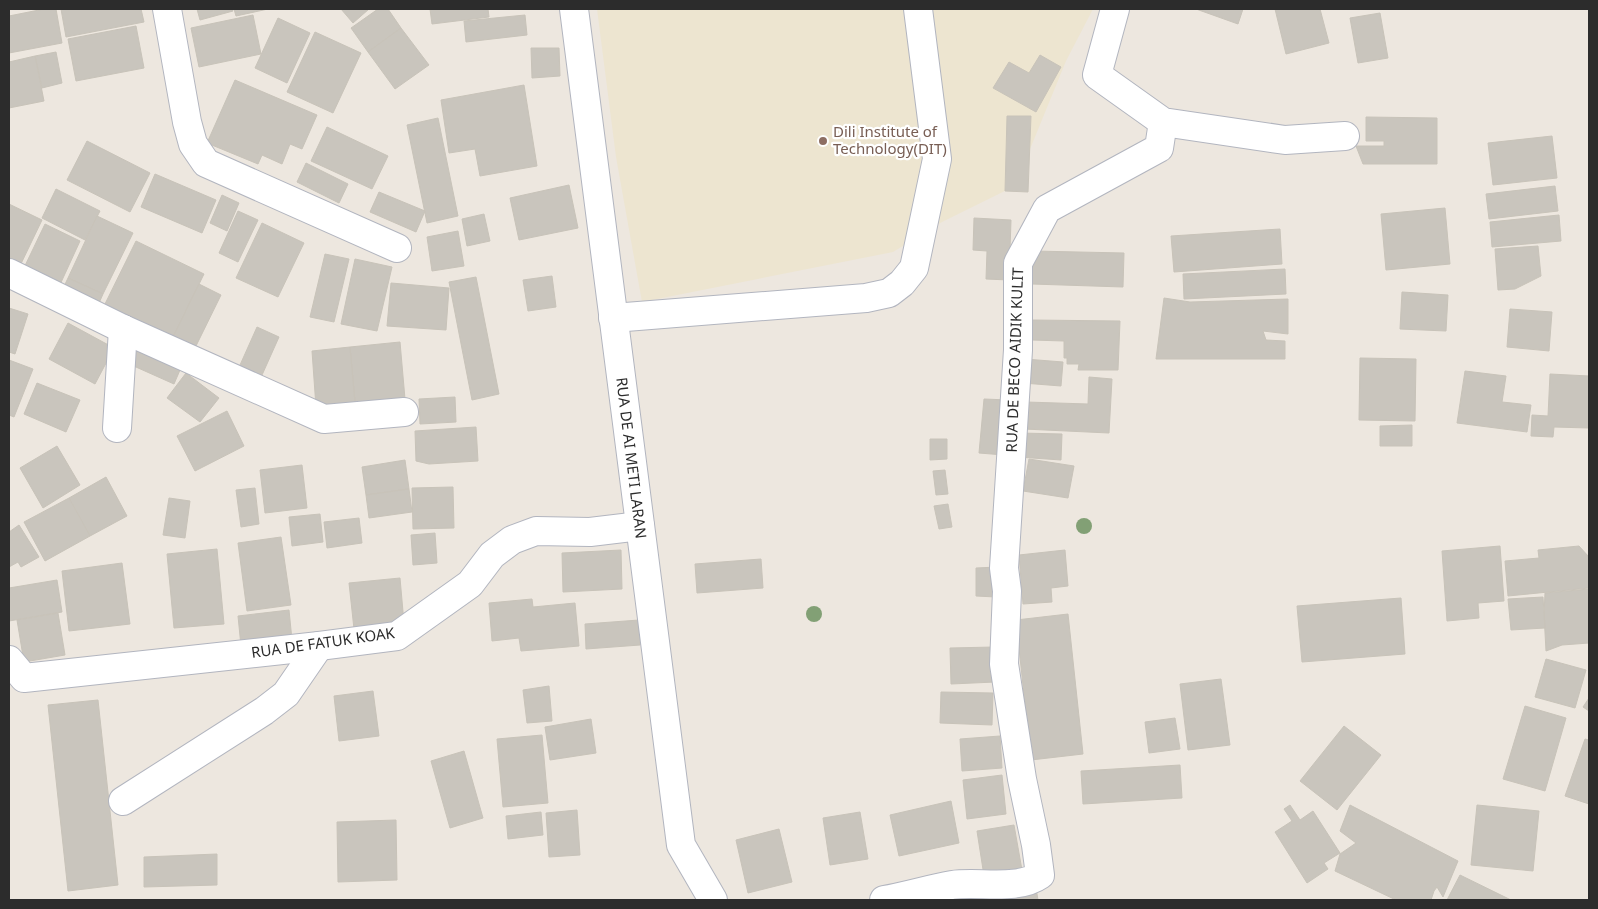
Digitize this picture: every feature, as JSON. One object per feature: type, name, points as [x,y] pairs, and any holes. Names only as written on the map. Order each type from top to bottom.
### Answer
[{"type":"street","points":[[167,9],[187,122],[193,144],[206,163],[397,248]]},
{"type":"street","name":"RUA DE AI METI LARAN","points":[[574,9],[681,845],[712,900]]},
{"type":"street","points":[[613,318],[866,298],[889,293],[902,283],[914,268],[936,159],[918,9]]},
{"type":"street","points":[[1115,9],[1097,75],[1164,122],[1285,140],[1345,136]]},
{"type":"street","name":"RUA DE BECO AIDIK KULIT","points":[[884,900],[953,885],[995,885],[1032,881],[1040,875],[1036,845],[1022,779],[1004,664],[1007,591],[1004,568],[1018,350],[1018,263],[1048,210],[1159,148],[1164,122]]},
{"type":"street","points":[[9,274],[123,329],[324,419],[404,412]]},
{"type":"street","points":[[117,428],[123,329]]},
{"type":"street","name":"RUA DE FATUK KOAK","points":[[9,660],[24,678],[397,636],[470,584],[492,555],[512,540],[536,531],[590,532],[640,526]]},
{"type":"street","points":[[123,801],[264,711],[286,694],[319,646]]},
{"type":"shaded area","name":"Dili Institute of Technology(DIT)","points":[[597,9],[1093,9],[1066,61],[1015,186],[942,222],[893,252],[642,302],[616,157]]},
{"type":"building","points":[[44,9],[56,9],[62,43],[9,53],[9,16]]},
{"type":"building","points":[[61,9],[141,9],[144,22],[66,37]]},
{"type":"building","points":[[197,9],[232,9],[233,11],[200,20]]},
{"type":"building","points":[[234,9],[268,9],[236,16]]},
{"type":"building","points":[[341,9],[369,9],[353,23]]},
{"type":"building","points":[[378,9],[388,9],[401,28],[368,52],[351,28]]},
{"type":"building","points":[[430,9],[488,9],[489,17],[432,24]]},
{"type":"building","points":[[1196,9],[1243,9],[1238,24]]},
{"type":"building","points":[[1275,9],[1320,9],[1329,43],[1286,54]]},
{"type":"building","points":[[1380,13],[1388,58],[1358,63],[1350,18]]},
{"type":"building","points":[[253,15],[261,54],[199,67],[191,28]]},
{"type":"building","points":[[525,15],[527,35],[466,42],[464,21]]},
{"type":"building","points":[[278,18],[310,33],[287,83],[255,68]]},
{"type":"building","points":[[136,26],[144,68],[76,81],[68,39]]},
{"type":"building","points":[[401,28],[429,65],[395,89],[368,52]]},
{"type":"building","points":[[315,32],[361,53],[333,113],[287,92]]},
{"type":"building","points":[[531,48],[559,48],[560,76],[532,78]]},
{"type":"building","points":[[56,52],[62,83],[42,88],[35,56]]},
{"type":"building","points":[[1040,55],[1061,67],[1036,112],[993,88],[1009,62],[1029,73]]},
{"type":"building","points":[[35,56],[44,101],[9,108],[9,62]]},
{"type":"building","points":[[235,80],[317,115],[302,149],[290,144],[282,164],[262,155],[258,164],[207,143]]},
{"type":"building","points":[[524,85],[537,166],[480,176],[475,149],[449,153],[441,100]]},
{"type":"building","points":[[1007,116],[1031,116],[1028,192],[1005,191]]},
{"type":"building","points":[[1366,117],[1437,118],[1437,164],[1363,164],[1356,146],[1384,146],[1384,141],[1366,141]]},
{"type":"building","points":[[438,118],[458,216],[427,223],[407,125]]},
{"type":"building","points":[[327,127],[388,156],[372,189],[311,161]]},
{"type":"building","points":[[1552,136],[1557,178],[1493,185],[1488,143]]},
{"type":"building","points":[[87,141],[150,173],[130,212],[67,180]]},
{"type":"building","points":[[306,163],[348,184],[339,203],[297,182]]},
{"type":"building","points":[[155,174],[216,200],[202,233],[141,207]]},
{"type":"building","points":[[569,185],[578,228],[519,240],[510,198]]},
{"type":"building","points":[[1555,186],[1558,211],[1489,219],[1486,194]]},
{"type":"building","points":[[56,189],[100,211],[85,240],[42,218]]},
{"type":"building","points":[[379,192],[425,211],[416,232],[370,212]]},
{"type":"building","points":[[222,195],[239,203],[227,231],[210,223]]},
{"type":"building","points":[[9,204],[42,220],[18,270],[9,266]]},
{"type":"building","points":[[1445,208],[1450,264],[1386,270],[1381,214]]},
{"type":"building","points":[[238,211],[258,220],[238,262],[219,253]]},
{"type":"building","points":[[484,214],[490,241],[467,246],[462,219]]},
{"type":"building","points":[[1559,215],[1561,241],[1492,247],[1490,222]]},
{"type":"building","points":[[97,216],[133,233],[103,294],[68,278]]},
{"type":"building","points":[[974,218],[1011,220],[1009,280],[986,279],[987,251],[973,250]]},
{"type":"building","points":[[262,223],[304,243],[278,297],[236,278]]},
{"type":"building","points":[[45,224],[80,241],[58,289],[22,272]]},
{"type":"building","points":[[1280,229],[1282,264],[1174,272],[1171,236]]},
{"type":"building","points":[[458,231],[464,266],[432,271],[427,237]]},
{"type":"building","points":[[136,241],[204,274],[172,339],[104,306]]},
{"type":"building","points":[[1538,246],[1541,276],[1515,289],[1498,290],[1495,249]]},
{"type":"building","points":[[1033,251],[1124,253],[1123,287],[1032,284]]},
{"type":"building","points":[[325,254],[349,259],[334,322],[310,317]]},
{"type":"building","points":[[355,259],[392,267],[377,331],[341,324]]},
{"type":"building","points":[[1285,269],[1286,294],[1184,299],[1183,274]]},
{"type":"building","points":[[552,276],[556,307],[528,311],[523,280]]},
{"type":"building","points":[[476,277],[499,394],[472,400],[449,282]]},
{"type":"building","points":[[68,278],[103,294],[95,312],[60,295]]},
{"type":"building","points":[[391,283],[449,288],[446,330],[387,326]]},
{"type":"building","points":[[199,284],[221,295],[194,350],[172,339]]},
{"type":"building","points":[[1402,292],[1448,295],[1446,331],[1400,329]]},
{"type":"building","points":[[1164,298],[1190,302],[1288,299],[1288,334],[1263,331],[1266,340],[1285,341],[1285,359],[1156,359]]},
{"type":"building","points":[[9,308],[28,314],[15,354],[9,352]]},
{"type":"building","points":[[1510,309],[1552,312],[1549,351],[1507,347]]},
{"type":"building","points":[[1032,320],[1120,321],[1118,370],[1078,370],[1079,364],[1067,364],[1067,358],[1064,358],[1064,341],[1032,340]]},
{"type":"building","points":[[68,323],[114,348],[95,384],[49,359]]},
{"type":"building","points":[[257,327],[279,337],[258,384],[236,374]]},
{"type":"building","points":[[137,342],[183,363],[174,384],[127,363]]},
{"type":"building","points":[[400,342],[405,399],[355,403],[350,347]]},
{"type":"building","points":[[350,347],[355,403],[316,407],[312,351]]},
{"type":"building","points":[[1360,358],[1416,359],[1415,421],[1359,420]]},
{"type":"building","points":[[1025,359],[1063,362],[1061,386],[1023,383]]},
{"type":"building","points":[[9,360],[33,369],[14,417],[9,415]]},
{"type":"building","points":[[1465,371],[1506,376],[1502,402],[1531,405],[1527,432],[1457,423]]},
{"type":"building","points":[[186,373],[219,398],[200,422],[167,398]]},
{"type":"building","points":[[1550,374],[1589,376],[1589,428],[1554,427],[1553,437],[1531,436],[1532,415],[1548,416]]},
{"type":"building","points":[[1089,377],[1112,379],[1109,433],[1024,429],[1026,402],[1088,404]]},
{"type":"building","points":[[37,383],[80,400],[66,432],[24,414]]},
{"type":"building","points":[[455,397],[456,422],[420,424],[419,399]]},
{"type":"building","points":[[984,399],[1008,400],[1004,455],[979,453]]},
{"type":"building","points":[[227,411],[244,446],[195,471],[177,436]]},
{"type":"building","points":[[1412,425],[1412,446],[1380,446],[1380,426]]},
{"type":"building","points":[[476,427],[478,461],[429,464],[416,461],[415,431]]},
{"type":"building","points":[[1020,433],[1062,434],[1061,460],[1018,457]]},
{"type":"building","points":[[930,439],[947,439],[947,459],[930,460]]},
{"type":"building","points":[[57,446],[80,485],[43,508],[20,468]]},
{"type":"building","points":[[1029,459],[1074,466],[1068,498],[1023,491]]},
{"type":"building","points":[[405,460],[409,489],[366,495],[362,467]]},
{"type":"building","points":[[302,465],[307,508],[265,513],[260,470]]},
{"type":"building","points":[[945,470],[948,494],[936,495],[933,471]]},
{"type":"building","points":[[106,477],[127,516],[90,536],[69,498]]},
{"type":"building","points":[[453,487],[454,528],[413,529],[412,488]]},
{"type":"building","points":[[255,488],[259,524],[241,527],[236,490]]},
{"type":"building","points":[[409,489],[412,512],[369,518],[366,495]]},
{"type":"building","points":[[69,498],[90,536],[45,561],[24,522]]},
{"type":"building","points":[[169,498],[190,501],[185,538],[163,535]]},
{"type":"building","points":[[948,504],[952,527],[939,529],[934,506]]},
{"type":"building","points":[[320,514],[323,542],[292,546],[289,517]]},
{"type":"building","points":[[359,518],[362,543],[327,548],[324,522]]},
{"type":"building","points":[[19,525],[39,557],[21,567],[18,562],[9,567],[9,532]]},
{"type":"building","points":[[435,533],[437,563],[413,565],[411,535]]},
{"type":"building","points":[[281,537],[291,605],[247,611],[238,543]]},
{"type":"building","points":[[1500,546],[1504,601],[1478,603],[1479,618],[1447,621],[1442,551]]},
{"type":"building","points":[[1579,546],[1589,557],[1589,588],[1508,596],[1505,561],[1539,558],[1538,550]]},
{"type":"building","points":[[217,549],[224,624],[174,628],[167,554]]},
{"type":"building","points":[[621,550],[622,589],[563,592],[562,553]]},
{"type":"building","points":[[1065,550],[1068,586],[1051,588],[1052,602],[1023,604],[1019,555]]},
{"type":"building","points":[[761,559],[763,588],[697,593],[695,564]]},
{"type":"building","points":[[122,563],[130,624],[69,631],[62,571]]},
{"type":"building","points":[[997,567],[996,597],[976,596],[976,568]]},
{"type":"building","points":[[400,578],[404,623],[354,629],[349,583]]},
{"type":"building","points":[[57,580],[62,612],[9,621],[9,588]]},
{"type":"building","points":[[1589,589],[1589,643],[1562,645],[1546,651],[1545,593]]},
{"type":"building","points":[[1543,597],[1545,628],[1511,630],[1508,599]]},
{"type":"building","points":[[1401,598],[1405,654],[1302,662],[1297,606]]},
{"type":"building","points":[[532,599],[533,607],[575,603],[579,646],[521,651],[519,638],[492,641],[489,603]]},
{"type":"building","points":[[289,610],[292,640],[241,646],[238,616]]},
{"type":"building","points":[[58,613],[65,655],[24,662],[17,620]]},
{"type":"building","points":[[1068,614],[1083,754],[1031,760],[1016,620]]},
{"type":"building","points":[[639,620],[640,645],[586,649],[585,624]]},
{"type":"building","points":[[994,647],[995,682],[951,684],[950,648]]},
{"type":"building","points":[[1546,659],[1586,670],[1575,708],[1535,697]]},
{"type":"building","points":[[1221,679],[1230,745],[1188,750],[1180,684]]},
{"type":"building","points":[[549,686],[552,721],[527,723],[523,690]]},
{"type":"building","points":[[373,691],[379,736],[339,741],[334,696]]},
{"type":"building","points":[[941,692],[993,693],[992,725],[940,723]]},
{"type":"building","points":[[1589,698],[1589,711],[1583,707]]},
{"type":"building","points":[[98,700],[118,885],[68,891],[48,705]]},
{"type":"building","points":[[1525,706],[1566,718],[1545,791],[1503,779]]},
{"type":"building","points":[[1175,718],[1180,749],[1149,753],[1145,722]]},
{"type":"building","points":[[591,719],[596,753],[550,760],[545,727]]},
{"type":"building","points":[[1344,726],[1381,755],[1337,810],[1300,781]]},
{"type":"building","points":[[542,735],[548,803],[503,807],[497,739]]},
{"type":"building","points":[[1000,736],[1002,768],[962,771],[960,739]]},
{"type":"building","points":[[1585,739],[1589,740],[1589,804],[1565,796]]},
{"type":"building","points":[[464,751],[483,818],[450,828],[431,761]]},
{"type":"building","points":[[1180,765],[1182,798],[1083,804],[1081,771]]},
{"type":"building","points":[[1002,775],[1006,814],[967,819],[963,780]]},
{"type":"building","points":[[951,801],[959,843],[899,856],[890,815]]},
{"type":"building","points":[[1290,805],[1300,820],[1313,811],[1340,853],[1324,863],[1328,869],[1307,883],[1275,832],[1292,821],[1284,809]]},
{"type":"building","points":[[1350,805],[1458,861],[1443,897],[1437,887],[1431,900],[1396,900],[1335,871],[1340,854],[1356,843],[1340,831]]},
{"type":"building","points":[[1477,805],[1539,811],[1533,871],[1471,865]]},
{"type":"building","points":[[577,810],[580,855],[549,857],[546,813]]},
{"type":"building","points":[[541,812],[543,835],[508,839],[506,816]]},
{"type":"building","points":[[860,812],[868,859],[830,865],[823,818]]},
{"type":"building","points":[[396,820],[397,880],[338,882],[337,822]]},
{"type":"building","points":[[1014,825],[1022,870],[984,876],[977,831]]},
{"type":"building","points":[[779,829],[792,882],[748,893],[736,840]]},
{"type":"building","points":[[217,854],[217,885],[144,887],[144,857]]},
{"type":"building","points":[[1460,875],[1511,900],[1447,900]]},
{"type":"building","points":[[1036,888],[1038,900],[964,900]]},
{"type":"place","name":"Dili Institute of Technology(DIT)","points":[[823,141]]}]
